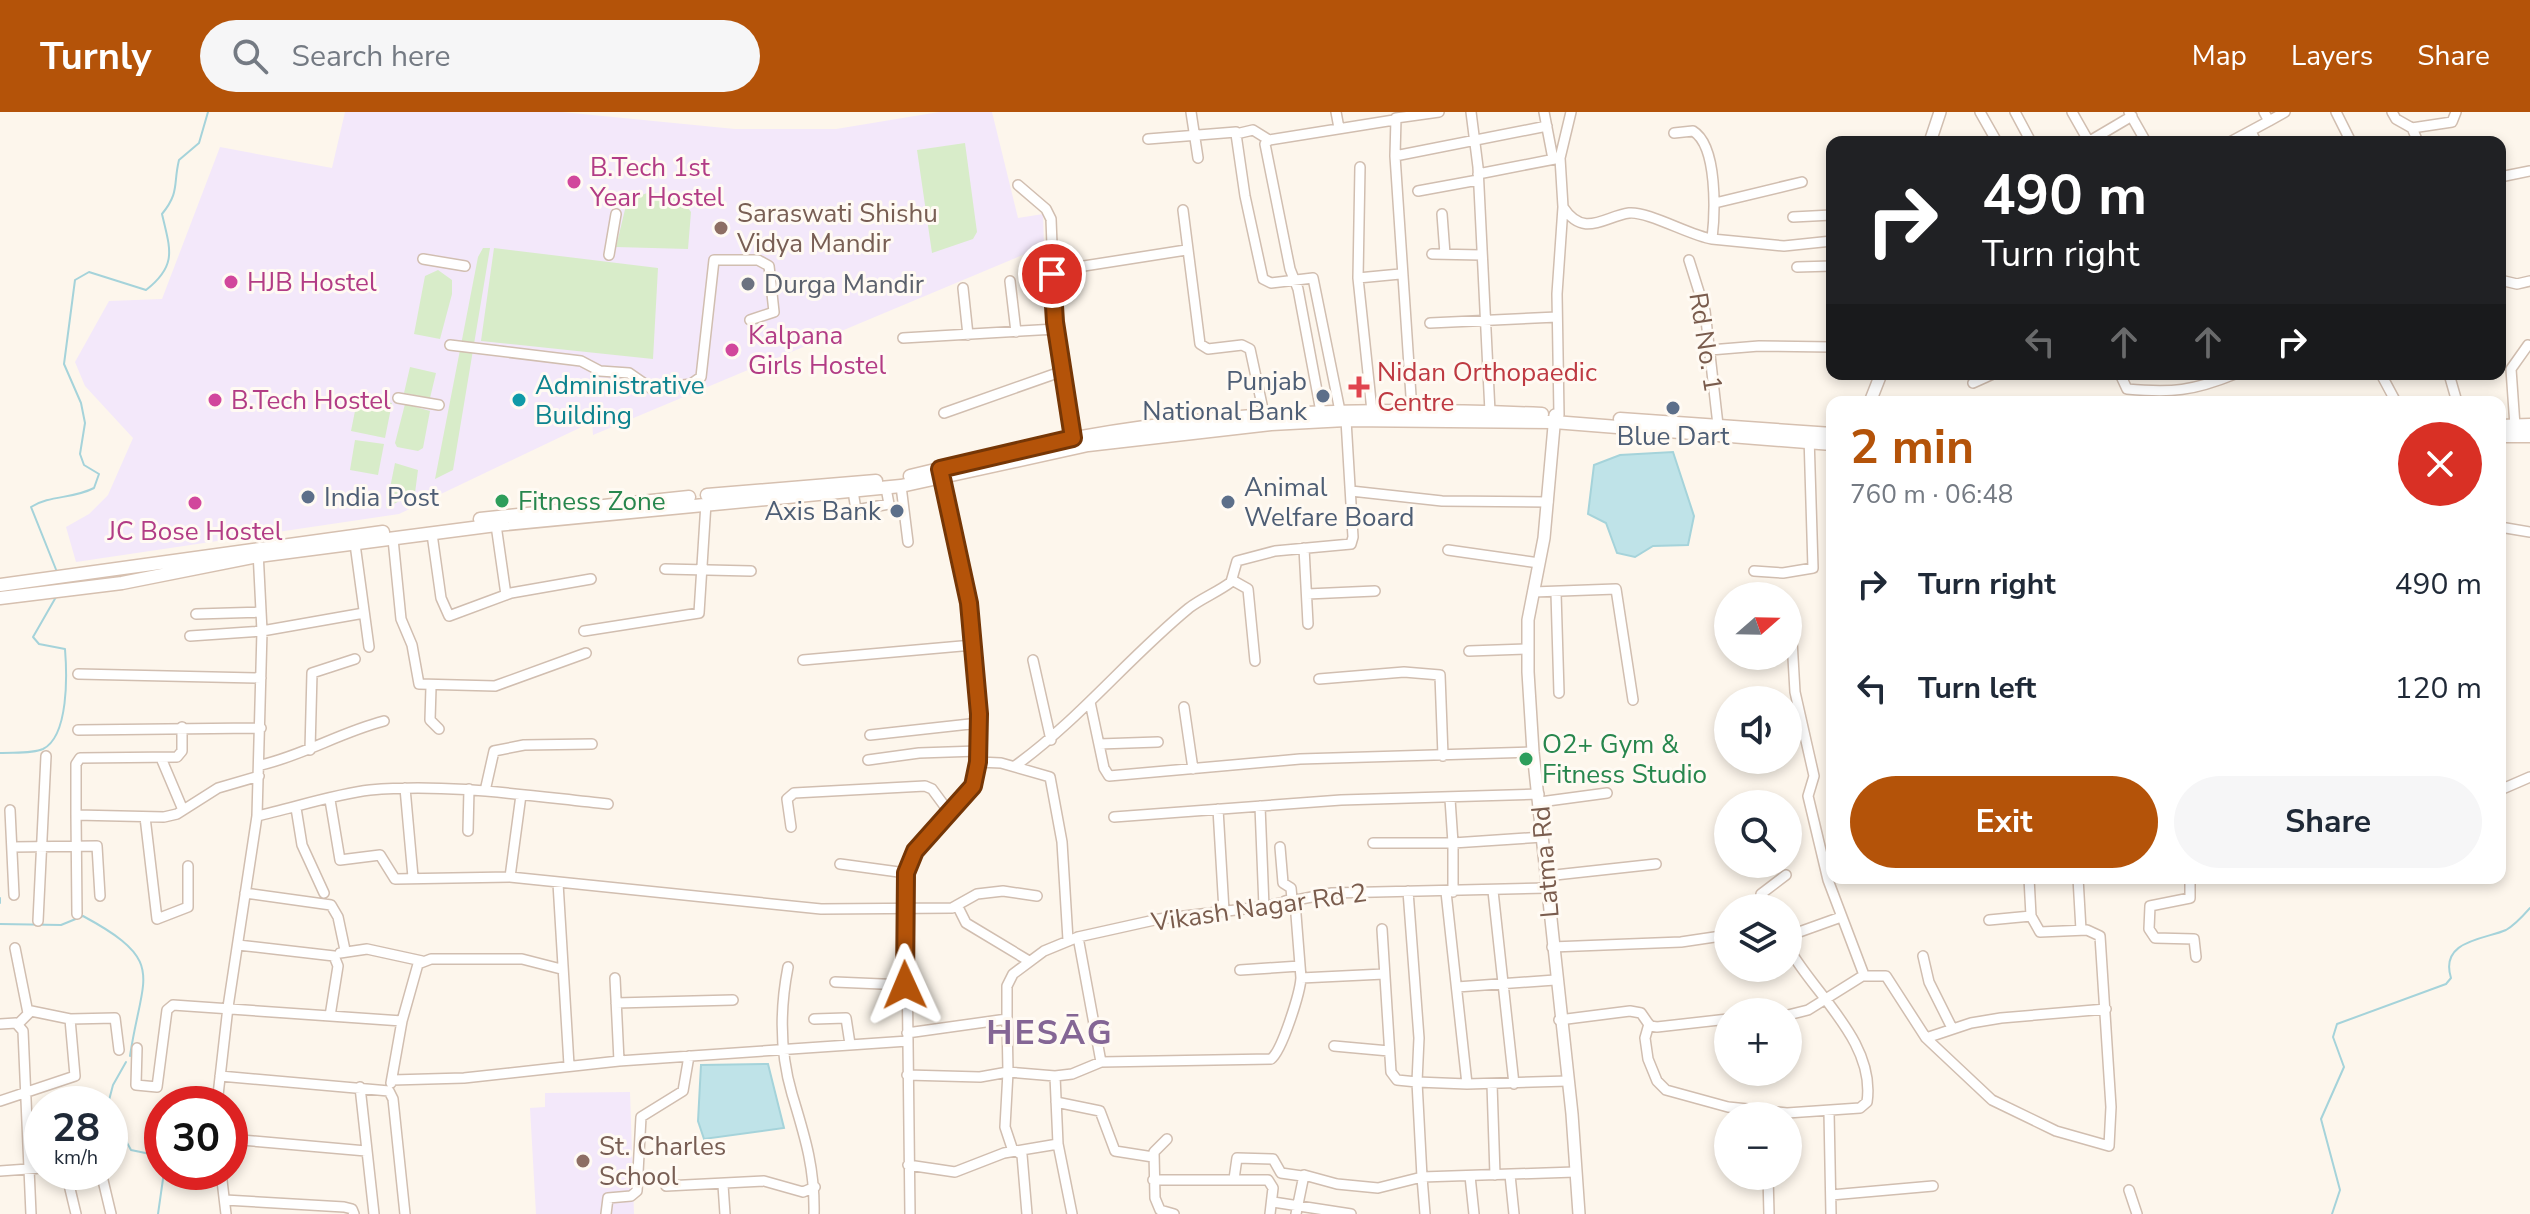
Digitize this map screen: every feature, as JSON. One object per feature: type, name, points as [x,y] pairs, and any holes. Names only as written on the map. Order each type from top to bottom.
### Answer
[{"type":"main road","points":[[258,552],[355,544],[496,525],[706,503],[901,486],[941,473],[1073,443],[1264,414],[1304,417],[1321,412],[1343,416],[1372,411],[1490,412],[1809,438],[1826,435]]},
{"type":"main road","points":[[1073,443],[1304,417],[1343,416],[1556,418],[1718,425],[1826,442]]},
{"type":"main road","points":[[2506,426],[2530,425]]},
{"type":"main road","points":[[2506,436],[2530,436]]},
{"type":"main road","points":[[0,598],[50,586],[258,552],[565,508],[941,473]]},
{"type":"main road","points":[[0,585],[50,586]]},
{"type":"street","points":[[1191,112],[1198,158]]},
{"type":"street","points":[[1336,112],[1339,128]]},
{"type":"street","points":[[1148,139],[1257,131],[1269,140],[1439,112]]},
{"type":"street","points":[[1471,112],[1476,141],[1490,412]]},
{"type":"street","points":[[1544,112],[1556,159],[1563,207],[1557,261],[1556,418]]},
{"type":"street","points":[[1556,159],[1571,112]]},
{"type":"street","points":[[1932,136],[1940,112]]},
{"type":"street","points":[[1980,112],[1994,136]]},
{"type":"street","points":[[2015,112],[2028,136]]},
{"type":"street","points":[[2072,112],[2085,136]]},
{"type":"street","points":[[2241,136],[2266,117],[2285,112]]},
{"type":"street","points":[[2336,112],[2348,136]]},
{"type":"street","points":[[2392,112],[2396,119],[2412,128],[2415,136]]},
{"type":"street","points":[[2412,128],[2452,122],[2456,112]]},
{"type":"street","points":[[2097,136],[2131,114],[2143,136]]},
{"type":"street","points":[[1394,117],[1400,274],[1412,411]]},
{"type":"street","points":[[1395,156],[1547,126]]},
{"type":"street","points":[[2251,131],[2253,136]]},
{"type":"street","points":[[1015,766],[1051,740],[1191,606],[1232,580],[1237,561],[1304,548],[1351,544],[1351,491],[1343,416],[1313,280],[1271,283],[1263,279],[1245,196],[1236,132]]},
{"type":"street","points":[[1674,133],[1698,134],[1706,150],[1715,203],[1712,239]]},
{"type":"street","points":[[1269,140],[1265,149],[1321,412]]},
{"type":"street","points":[[1418,191],[1556,159]]},
{"type":"street","points":[[1360,167],[1358,278],[1372,411]]},
{"type":"street","points":[[2506,176],[2530,171]]},
{"type":"street","points":[[1715,203],[1802,182]]},
{"type":"street","points":[[1018,185],[1049,214],[1056,329],[1073,443]]},
{"type":"street","points":[[1563,207],[1582,222],[1601,224],[1637,213],[1712,239],[1784,246],[1826,242]]},
{"type":"street","points":[[1183,210],[1186,250],[1202,347],[1242,345],[1250,349],[1264,414]]},
{"type":"street","points":[[609,255],[616,214]]},
{"type":"street","points":[[1442,214],[1445,254]]},
{"type":"street","points":[[1793,217],[1826,215]]},
{"type":"street","points":[[1052,271],[1186,250]]},
{"type":"street","points":[[1432,254],[1481,255]]},
{"type":"street","points":[[423,259],[465,266]]},
{"type":"street","points":[[450,345],[581,361],[600,371],[629,373],[652,389],[691,384],[701,377],[706,357],[714,260],[758,260],[769,266],[774,312],[750,320]]},
{"type":"street","name":"Rd No. 1","points":[[1689,260],[1705,311],[1718,425]]},
{"type":"street","points":[[1797,267],[1826,266]]},
{"type":"street","points":[[1358,278],[1400,274]]},
{"type":"street","points":[[1010,281],[1016,332]]},
{"type":"street","points":[[2506,281],[2517,284],[2530,281]]},
{"type":"street","points":[[963,288],[968,335]]},
{"type":"street","points":[[1430,323],[1557,317]]},
{"type":"street","points":[[903,338],[1056,329]]},
{"type":"street","points":[[2515,426],[2511,369],[2528,345]]},
{"type":"street","points":[[1710,350],[1765,346],[1826,347]]},
{"type":"street","points":[[944,413],[1063,371]]},
{"type":"street","points":[[1973,383],[1980,380]]},
{"type":"street","points":[[2123,380],[2127,389],[2166,393],[2196,389],[2219,380]]},
{"type":"street","points":[[398,398],[439,405]]},
{"type":"street","name":"Latma Rd","points":[[1556,418],[1548,502],[1528,620],[1528,649],[1533,752],[1540,798],[1579,1214]]},
{"type":"street","points":[[1754,571],[1783,573],[1813,568],[1809,438]]},
{"type":"street","points":[[910,1214],[906,873],[915,851],[973,786],[978,757],[979,723],[969,603],[941,473]]},
{"type":"street","points":[[901,486],[908,542]]},
{"type":"street","points":[[853,491],[856,510],[889,504],[886,488]]},
{"type":"street","points":[[1351,491],[1442,501],[1548,502]]},
{"type":"street","points":[[584,631],[699,613],[706,503]]},
{"type":"street","points":[[496,525],[506,595]]},
{"type":"street","points":[[2506,528],[2530,532]]},
{"type":"street","points":[[432,534],[441,598],[449,616],[506,595],[591,579]]},
{"type":"street","points":[[393,539],[401,619],[413,650],[415,679],[419,684],[431,687],[495,686],[586,653]]},
{"type":"street","points":[[355,544],[369,647]]},
{"type":"street","points":[[1304,548],[1308,624]]},
{"type":"street","points":[[1448,550],[1539,563]]},
{"type":"street","points":[[219,1086],[257,816],[261,765],[262,631],[258,552]]},
{"type":"street","points":[[665,569],[751,571]]},
{"type":"street","points":[[1232,580],[1248,589],[1255,661]]},
{"type":"street","points":[[1533,592],[1616,589],[1633,700]]},
{"type":"street","points":[[1307,594],[1375,591]]},
{"type":"street","points":[[1556,593],[1559,693]]},
{"type":"street","points":[[196,614],[261,612]]},
{"type":"street","points":[[190,636],[262,631],[364,613]]},
{"type":"street","points":[[803,660],[973,645]]},
{"type":"street","points":[[1469,651],[1528,649]]},
{"type":"street","points":[[310,750],[312,673],[355,659]]},
{"type":"street","points":[[1033,660],[1051,740]]},
{"type":"street","points":[[1794,670],[1795,692],[1814,776],[1808,796],[1826,873]]},
{"type":"street","points":[[1319,679],[1404,672],[1440,675],[1443,756]]},
{"type":"street","points":[[78,674],[261,678]]},
{"type":"street","points":[[431,687],[430,720],[439,729]]},
{"type":"street","points":[[1090,702],[1109,776],[1300,759],[1533,752]]},
{"type":"street","points":[[1184,707],[1193,769]]},
{"type":"street","points":[[261,765],[310,750],[334,736],[384,721]]},
{"type":"street","points":[[870,735],[979,723]]},
{"type":"street","points":[[77,914],[76,764],[80,758],[181,756],[182,727]]},
{"type":"street","points":[[78,730],[261,728]]},
{"type":"street","points":[[1099,744],[1158,742]]},
{"type":"street","points":[[485,791],[494,751],[524,745],[592,744]]},
{"type":"street","points":[[868,760],[919,753],[978,757],[1050,777],[1062,842],[1073,939],[1101,1062]]},
{"type":"street","points":[[38,921],[46,756]]},
{"type":"street","points":[[161,758],[183,810]]},
{"type":"street","points":[[76,815],[164,817],[183,810],[218,788],[259,776]]},
{"type":"street","points":[[2506,787],[2530,777]]},
{"type":"street","points":[[791,827],[787,799],[794,793],[925,786],[932,789],[949,812]]},
{"type":"street","points":[[257,816],[363,791],[405,788],[469,789],[608,804]]},
{"type":"street","points":[[405,788],[413,877]]},
{"type":"street","points":[[468,831],[469,789]]},
{"type":"street","points":[[1114,817],[1341,800],[1540,798],[1607,793]]},
{"type":"street","points":[[510,877],[521,795]]},
{"type":"street","points":[[1450,799],[1453,843],[1449,892],[1467,1084]]},
{"type":"street","points":[[330,800],[340,860],[380,855],[392,878],[510,877],[821,909],[957,905],[983,892],[1003,891],[1037,896]]},
{"type":"street","points":[[1260,806],[1264,907]]},
{"type":"street","points":[[296,808],[302,845],[324,893]]},
{"type":"street","points":[[1218,809],[1224,911]]},
{"type":"street","points":[[10,810],[14,895]]},
{"type":"street","points":[[145,817],[154,917],[188,907],[188,866]]},
{"type":"street","points":[[1373,843],[1453,843],[1543,837]]},
{"type":"street","points":[[12,847],[77,845],[99,848],[100,896]]},
{"type":"street","points":[[907,1075],[980,1077],[1008,1072],[1055,1076],[1072,1074],[1101,1062],[1271,1059],[1278,1052],[1297,1000],[1301,978],[1290,902],[1285,900],[1292,899],[1291,888],[1283,883],[1280,847]]},
{"type":"street","points":[[840,864],[906,873]]},
{"type":"street","name":"Vikash Nagar Rd 2","points":[[1029,961],[1073,939],[1159,919],[1264,907],[1358,891],[1493,891],[1656,864]]},
{"type":"street","points":[[1761,894],[1782,878]]},
{"type":"street","points":[[558,883],[569,1065]]},
{"type":"street","points":[[1830,884],[1864,976]]},
{"type":"street","points":[[1802,1012],[1864,976],[1886,976],[1926,1038],[1992,1100],[2064,1134],[2108,1147],[2111,1140],[2111,1107],[2100,936],[2081,930],[2040,932],[2031,916],[2029,884]]},
{"type":"street","points":[[2078,884],[2081,930]]},
{"type":"street","points":[[2190,884],[2190,898],[2150,906],[2147,914],[2155,938],[2194,939],[2196,957]]},
{"type":"street","points":[[1408,891],[1419,1038],[1417,1082],[1425,1214]]},
{"type":"street","points":[[1493,891],[1514,1084]]},
{"type":"street","points":[[245,893],[331,905],[338,917],[345,950]]},
{"type":"street","points":[[957,905],[966,923],[1029,961],[1013,974],[1007,986],[1005,1127],[1012,1148],[1023,1159],[1027,1214]]},
{"type":"street","points":[[1989,920],[2031,916]]},
{"type":"street","points":[[1802,931],[1841,917]]},
{"type":"street","points":[[1382,929],[1389,1051],[1394,1078],[1467,1084],[1568,1081]]},
{"type":"street","points":[[1552,947],[1670,943],[1714,937]]},
{"type":"street","points":[[238,945],[334,956],[345,950],[385,951],[422,961],[522,959],[561,969]]},
{"type":"street","points":[[15,948],[28,1013]]},
{"type":"street","points":[[330,1016],[338,966],[334,956]]},
{"type":"street","points":[[1923,956],[1929,982],[1952,1028]]},
{"type":"street","points":[[405,1214],[393,1099],[389,1091],[415,969],[422,961]]},
{"type":"street","points":[[1802,965],[1827,998],[1851,1038],[1864,1071],[1868,1094],[1860,1108],[1802,1112]]},
{"type":"street","points":[[1240,970],[1300,966]]},
{"type":"street","points":[[788,967],[781,1010],[785,1049],[792,1094],[807,1133],[815,1187],[814,1214]]},
{"type":"street","points":[[1301,978],[1384,974]]},
{"type":"street","points":[[615,978],[619,1061]]},
{"type":"street","points":[[1457,987],[1555,980]]},
{"type":"street","points":[[835,982],[905,985]]},
{"type":"street","points":[[616,1003],[733,1000]]},
{"type":"street","points":[[137,1048],[136,1085],[157,1087],[170,1006],[228,1007],[402,1021]]},
{"type":"street","points":[[1926,1038],[1952,1028],[2001,1018],[2106,1009]]},
{"type":"street","points":[[1559,1020],[1630,1011],[1643,1014],[1649,1024],[1657,1027],[1714,1021]]},
{"type":"street","points":[[28,1013],[70,1019],[115,1018],[119,1050]]},
{"type":"street","points":[[0,1024],[19,1023],[28,1013]]},
{"type":"street","points":[[814,1019],[846,1018],[850,1044]]},
{"type":"street","points":[[41,1086],[75,1076],[70,1019]]},
{"type":"street","points":[[392,1080],[464,1078],[569,1065],[850,1044],[1007,1019]]},
{"type":"street","points":[[19,1023],[23,1031],[28,1086]]},
{"type":"street","points":[[1649,1024],[1645,1038],[1648,1059],[1662,1087],[1714,1103]]},
{"type":"street","points":[[1334,1046],[1389,1051]]},
{"type":"street","points":[[606,1214],[608,1198],[631,1196],[637,1191],[641,1117],[683,1091],[689,1056]]},
{"type":"street","points":[[220,1076],[389,1091]]},
{"type":"street","points":[[1055,1076],[1058,1144],[1072,1214]]},
{"type":"street","points":[[1492,1084],[1495,1175]]},
{"type":"street","points":[[360,1087],[374,1214]]},
{"type":"street","points":[[0,1101],[24,1092]]},
{"type":"street","points":[[1056,1102],[1100,1111],[1115,1151],[1153,1157]]},
{"type":"street","points":[[1829,1112],[1831,1214]]},
{"type":"street","points":[[1167,1139],[1156,1148],[1153,1180],[1157,1207],[1174,1214]]},
{"type":"street","points":[[248,1141],[366,1151]]},
{"type":"street","points":[[908,1165],[955,1172],[1004,1153],[1058,1144]]},
{"type":"street","points":[[1234,1179],[1237,1158],[1273,1159],[1281,1173],[1372,1188],[1422,1177],[1575,1172]]},
{"type":"street","points":[[0,1171],[24,1172]]},
{"type":"street","points":[[1510,1175],[1514,1214]]},
{"type":"street","points":[[1297,1209],[1302,1176]]},
{"type":"street","points":[[1470,1176],[1474,1214]]},
{"type":"street","points":[[1153,1180],[1268,1180],[1272,1184],[1270,1214]]},
{"type":"street","points":[[666,1186],[764,1181],[799,1191],[815,1187]]},
{"type":"street","points":[[723,1185],[725,1214]]},
{"type":"street","points":[[1831,1195],[1933,1186]]},
{"type":"street","points":[[30,1190],[31,1214]]},
{"type":"street","points":[[70,1190],[76,1214]]},
{"type":"street","points":[[105,1190],[111,1214]]},
{"type":"street","points":[[224,1190],[226,1214]]},
{"type":"street","points":[[1768,1190],[1769,1214]]},
{"type":"street","points":[[2129,1190],[2137,1214]]},
{"type":"street","points":[[225,1200],[344,1207],[352,1209],[354,1214]]},
{"type":"street","points":[[1273,1202],[1297,1209],[1351,1214]]},
{"type":"shaded area","points":[[345,112],[562,112],[735,129],[836,129],[939,112],[992,112],[1018,218],[1043,214],[1044,246],[593,435],[592,422],[399,514],[76,562],[66,527],[89,514],[108,495],[133,438],[85,386],[75,362],[109,301],[162,299],[220,147],[332,168]]},
{"type":"shaded area","name":"St. Charles School","points":[[630,1092],[634,1214],[536,1214],[530,1108],[545,1107],[545,1093]]},
{"type":"green space","points":[[965,143],[977,232],[973,239],[932,253],[917,150]]},
{"type":"green space","points":[[647,193],[672,196],[691,212],[688,249],[616,247],[627,201]]},
{"type":"green space","points":[[483,248],[490,248],[453,470],[435,479],[478,257]]},
{"type":"green space","points":[[494,248],[658,268],[653,359],[481,341]]},
{"type":"green space","points":[[438,270],[452,280],[452,294],[440,339],[414,334],[425,276]]},
{"type":"green space","points":[[410,367],[436,373],[430,398],[404,393]]},
{"type":"green space","points":[[358,396],[392,403],[385,438],[351,431]]},
{"type":"green space","points":[[405,404],[430,411],[423,448],[418,451],[397,447],[395,443]]},
{"type":"green space","points":[[355,440],[384,444],[378,475],[350,470]]},
{"type":"green space","points":[[395,463],[418,470],[415,493],[386,508]]},
{"type":"water","points":[[1673,452],[1694,516],[1688,545],[1653,546],[1635,557],[1617,553],[1606,523],[1588,514],[1594,465],[1620,455]]},
{"type":"water","points":[[768,1064],[784,1128],[704,1139],[698,1121],[701,1065]]},
{"type":"waterway","points":[[57,572],[31,507],[94,488],[99,474],[84,465],[80,454],[85,423],[81,403],[64,364],[75,280],[89,272],[146,290],[156,281],[169,256],[162,214],[174,194],[179,160],[199,143],[208,112]]},
{"type":"waterway","points":[[0,753],[43,749],[58,731],[64,704],[65,649],[39,644],[33,637],[56,597]]},
{"type":"waterway","points":[[0,898],[0,903]]},
{"type":"waterway","points":[[2332,1214],[2340,1190],[2321,1119],[2344,1067],[2333,1037],[2337,1024],[2446,984],[2451,978],[2449,965],[2458,948],[2506,930],[2530,908]]},
{"type":"waterway","points":[[0,924],[61,925],[83,916],[128,946],[143,972],[143,988],[130,1056]]},
{"type":"waterway","points":[[113,1086],[126,1062]]},
{"type":"waterway","points":[[128,1145],[131,1150],[144,1153]]},
{"type":"waterway","points":[[158,1214],[161,1190]]},
{"type":"place","name":"B.Tech 1st Year Hostel","points":[[574,182]]},
{"type":"place","name":"Saraswati Shishu Vidya Mandir","points":[[721,228]]},
{"type":"place","name":"HJB Hostel","points":[[231,282]]},
{"type":"place","name":"Durga Mandir","points":[[748,284]]},
{"type":"place","name":"Kalpana Girls Hostel","points":[[732,350]]},
{"type":"place","name":"Nidan Orthopaedic Centre","points":[[1359,387]]},
{"type":"place","name":"Punjab National Bank","points":[[1323,396]]},
{"type":"place","name":"B.Tech Hostel","points":[[215,400]]},
{"type":"place","name":"Administrative Building","points":[[519,400]]},
{"type":"place","name":"Blue Dart","points":[[1673,408]]},
{"type":"place","name":"India Post","points":[[308,497]]},
{"type":"place","name":"Fitness Zone","points":[[502,501]]},
{"type":"place","name":"Animal Welfare Board","points":[[1228,502]]},
{"type":"place","name":"JC Bose Hostel","points":[[195,503]]},
{"type":"place","name":"Axis Bank","points":[[897,511]]},
{"type":"place","name":"O2+ Gym & Fitness Studio","points":[[1526,759]]},
{"type":"place","name":"St. Charles School","points":[[583,1161]]},
{"type":"district","name":"HESĀG","points":[[1050,1032]]},
{"type":"route","points":[[905,985],[906,873],[915,851],[973,786],[978,762],[979,714],[969,603],[940,469],[1073,438],[1055,322],[1052,274]]}]
